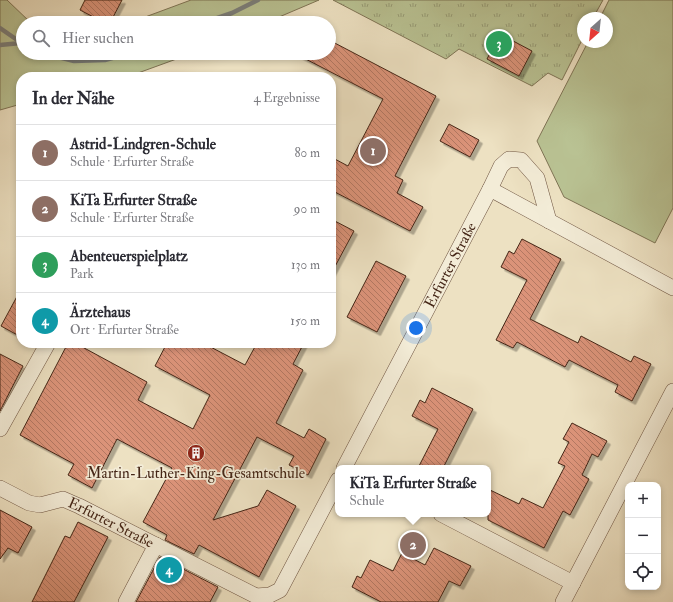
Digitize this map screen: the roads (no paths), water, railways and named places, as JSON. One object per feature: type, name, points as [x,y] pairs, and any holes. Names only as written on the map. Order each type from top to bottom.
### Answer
[{"type":"street","name":"Erfurter Straße","points":[[348,465],[501,166],[509,159],[521,160],[537,178],[549,221]]},
{"type":"street","points":[[490,189],[673,288]]},
{"type":"street","points":[[0,429],[45,348]]},
{"type":"street","points":[[563,602],[673,391]]},
{"type":"street","name":"Erfurter Straße","points":[[0,488],[29,503],[40,504],[62,499],[256,596],[270,595],[280,590],[335,486]]},
{"type":"street","points":[[447,517],[573,582]]},
{"type":"street","points":[[126,602],[156,545]]},
{"type":"waterway","points":[[223,16],[258,0]]},
{"type":"waterway","points":[[0,28],[16,39]]},
{"type":"waterway","points":[[0,45],[16,43]]},
{"type":"waterway","points":[[70,60],[105,60]]},
{"type":"place","name":"Abenteuerspielplatz","points":[[499,44]]},
{"type":"place","name":"Astrid-Lindgren-Schule","points":[[373,151]]},
{"type":"place","name":"Martin-Luther-King-Gesamtschule","points":[[196,453]]},
{"type":"place","name":"KiTa Erfurter Straße","points":[[413,545]]},
{"type":"place","name":"Ärztehaus","points":[[169,570]]}]
